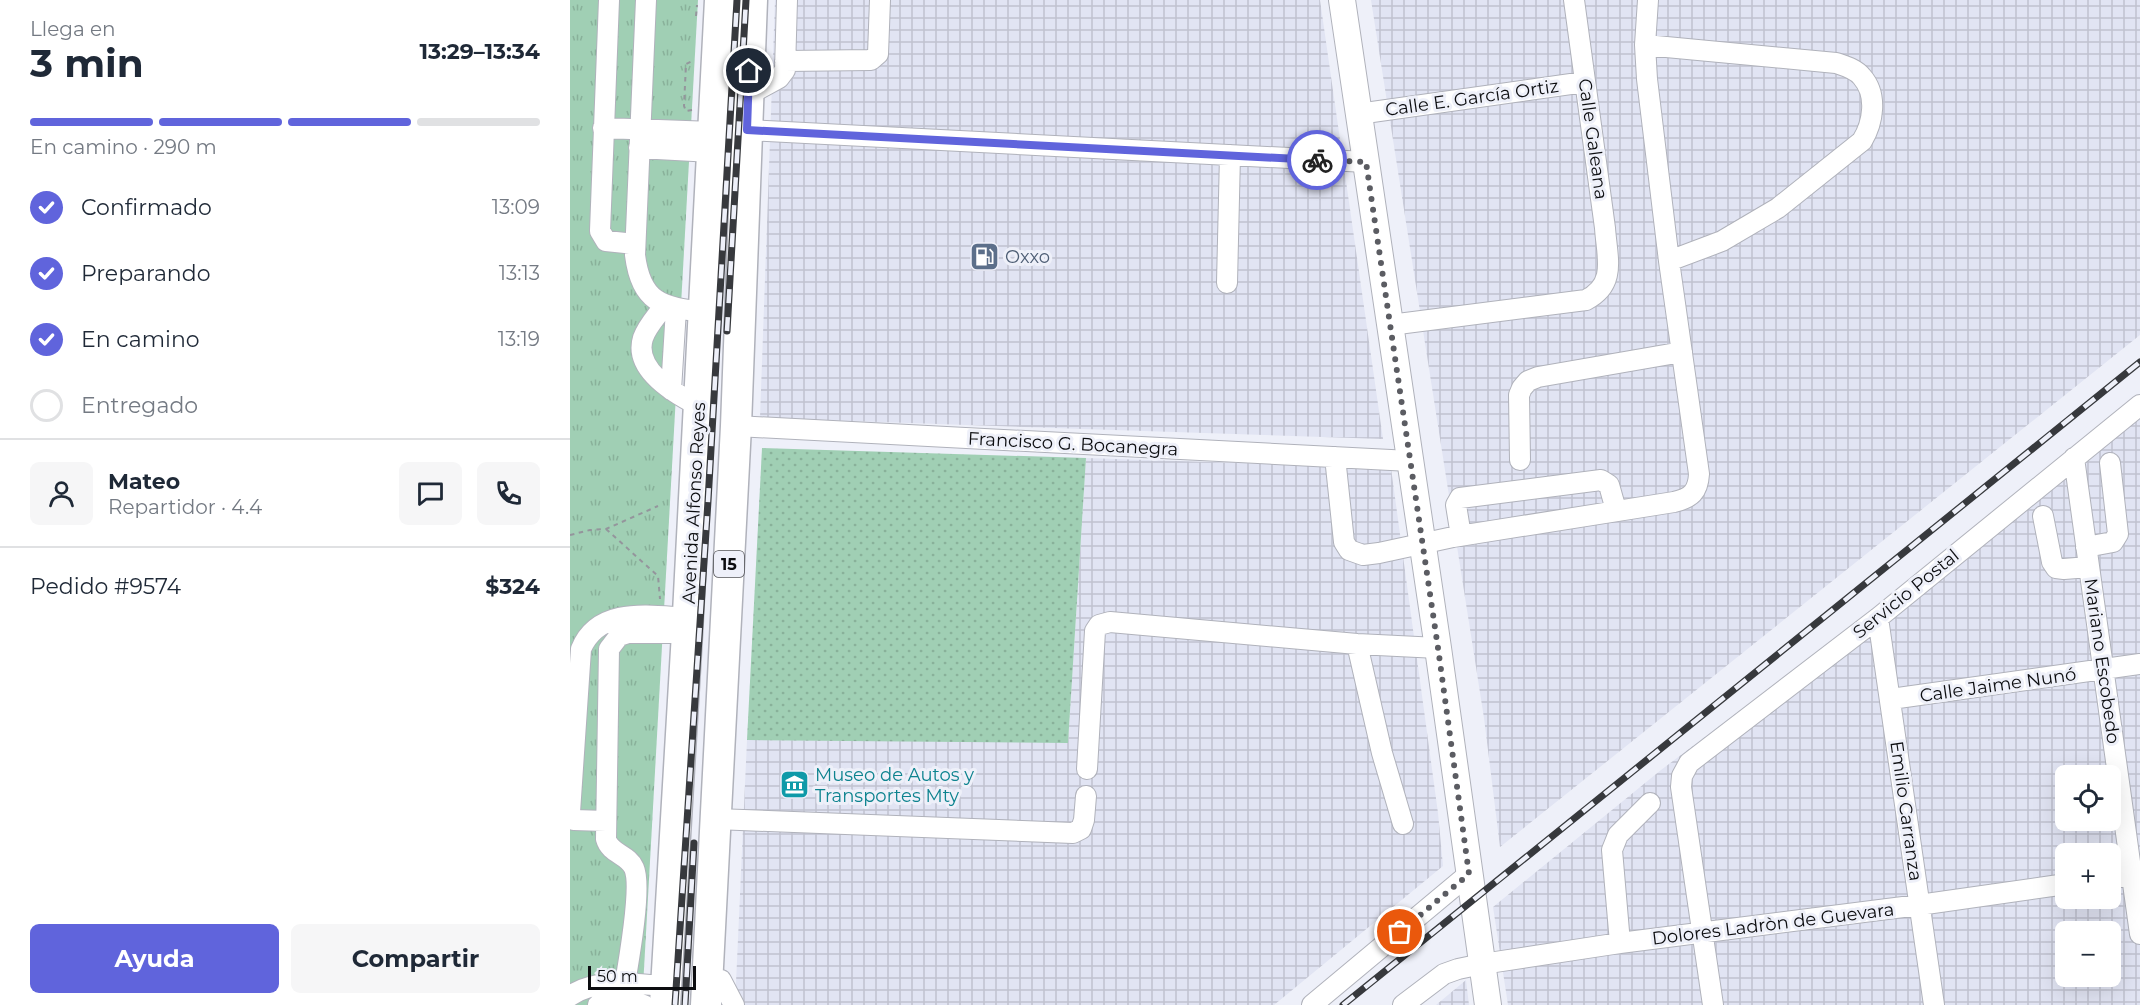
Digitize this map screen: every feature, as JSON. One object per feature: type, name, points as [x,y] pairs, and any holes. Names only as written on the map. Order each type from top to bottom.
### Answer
[{"type":"highway","name":"15","points":[[705,1005],[736,426],[752,0]]},
{"type":"highway","name":"Avenida Alfonso Reyes","points":[[643,998],[659,878],[675,846],[679,622],[699,406],[681,309],[706,264],[713,142],[707,7]]},
{"type":"highway","points":[[706,264],[744,207]]},
{"type":"highway","points":[[711,921],[719,934],[725,997]]},
{"type":"main road","points":[[1342,0],[1438,648],[1488,1005]]},
{"type":"street","points":[[609,0],[603,128],[602,236],[610,243],[635,244]]},
{"type":"street","points":[[646,0],[635,244],[636,267],[648,292],[681,309]]},
{"type":"street","points":[[748,95],[779,78],[784,70],[787,0]]},
{"type":"street","points":[[785,61],[871,60],[875,58],[878,54],[880,0]]},
{"type":"street","name":"Calle Galeana","points":[[1389,325],[1586,300],[1600,291],[1607,278],[1605,228],[1574,0]]},
{"type":"street","points":[[1335,457],[1344,542],[1349,550],[1363,555],[1461,536],[1685,500],[1694,494],[1698,486],[1699,474],[1669,261],[1645,45],[1647,0]]},
{"type":"street","points":[[1645,45],[1836,63],[1851,68],[1863,77],[1872,102],[1869,130],[1862,141],[1778,208],[1722,241],[1669,261]]},
{"type":"street","name":"Calle E. García Ortiz","points":[[1358,114],[1585,82]]},
{"type":"street","points":[[603,128],[639,138],[713,142]]},
{"type":"street","points":[[747,130],[1366,162]]},
{"type":"street","points":[[1227,284],[1230,155]]},
{"type":"street","points":[[681,309],[645,333],[641,351],[644,363],[671,390],[699,406]]},
{"type":"street","points":[[671,390],[681,309]]},
{"type":"street","points":[[1520,460],[1519,395],[1528,381],[1555,374],[1682,352]]},
{"type":"street","name":"Servicio Postal","points":[[1702,933],[1681,787],[1685,769],[1696,756],[1878,618],[2140,405]]},
{"type":"street","name":"Francisco G. Bocanegra","points":[[736,426],[1410,461]]},
{"type":"street","name":"Mariano Escobedo","points":[[2074,458],[2136,874],[2140,934]]},
{"type":"street","points":[[2043,516],[2052,562],[2056,568],[2064,569],[2113,542],[2118,534],[2110,463]]},
{"type":"street","points":[[1461,536],[1456,505],[1460,498],[1601,480],[1609,485],[1616,510]]},
{"type":"street","points":[[606,821],[574,820],[570,812],[581,649],[586,637],[597,626],[610,620],[625,617],[679,622]]},
{"type":"street","name":"Emilio Carranza","points":[[1878,618],[1934,1005]]},
{"type":"street","points":[[643,998],[634,919],[636,875],[632,863],[609,847],[606,839],[609,649],[619,636],[679,622]]},
{"type":"street","points":[[1087,769],[1095,632],[1099,625],[1110,622],[1357,644],[1438,648]]},
{"type":"street","points":[[1357,644],[1382,753],[1403,824]]},
{"type":"street","name":"Calle Jaime Nunó","points":[[1891,699],[2140,664]]},
{"type":"street","points":[[716,819],[1072,833],[1081,829],[1086,796]]},
{"type":"street","points":[[1620,943],[1612,850],[1617,836],[1650,803]]},
{"type":"street","points":[[1312,1005],[1469,874]]},
{"type":"street","points":[[2121,876],[2136,874]]},
{"type":"street","name":"Dolores Ladròn de Guevara","points":[[1403,1005],[1444,974],[1482,964],[1620,943],[2055,886]]},
{"type":"street","points":[[1702,933],[1713,1005]]},
{"type":"street","points":[[570,996],[586,988],[643,998]]},
{"type":"street","points":[[598,1005],[606,1000],[643,998]]},
{"type":"path","points":[[688,111],[684,106],[686,64],[694,60]]},
{"type":"path","points":[[570,535],[606,529],[658,506]]},
{"type":"path","points":[[606,529],[658,576],[679,622]]},
{"type":"shaded area","points":[[775,0],[1320,0],[1383,439],[760,418]]},
{"type":"shaded area","points":[[1371,0],[2140,0],[2140,335],[1500,847],[1484,718]]},
{"type":"shaded area","points":[[2140,410],[2140,1005],[1508,1005],[1493,907],[1661,770]]},
{"type":"shaded area","points":[[1086,458],[1391,468],[1438,813],[1443,866],[1274,1005],[735,1005],[747,740],[1068,742]]},
{"type":"shaded area","points":[[1466,980],[1469,1005],[1436,1005]]},
{"type":"green space","points":[[570,0],[698,0],[642,1005],[570,1005]]},
{"type":"green space","points":[[762,448],[1086,458],[1068,743],[747,740]]},
{"type":"railway","points":[[675,1005],[708,501],[737,0]]},
{"type":"railway","points":[[727,331],[746,0]]},
{"type":"railway","points":[[1343,1005],[2140,362]]},
{"type":"railway","points":[[685,1005],[694,843]]},
{"type":"way so far","points":[[1317,160],[1366,162],[1469,874],[1400,932]]},
{"type":"place","name":"Oxxo","points":[[984,257]]},
{"type":"place","name":"Museo de Autos y Transportes Mty","points":[[794,785]]},
{"type":"route","points":[[749,71],[747,130],[1317,160]]}]
